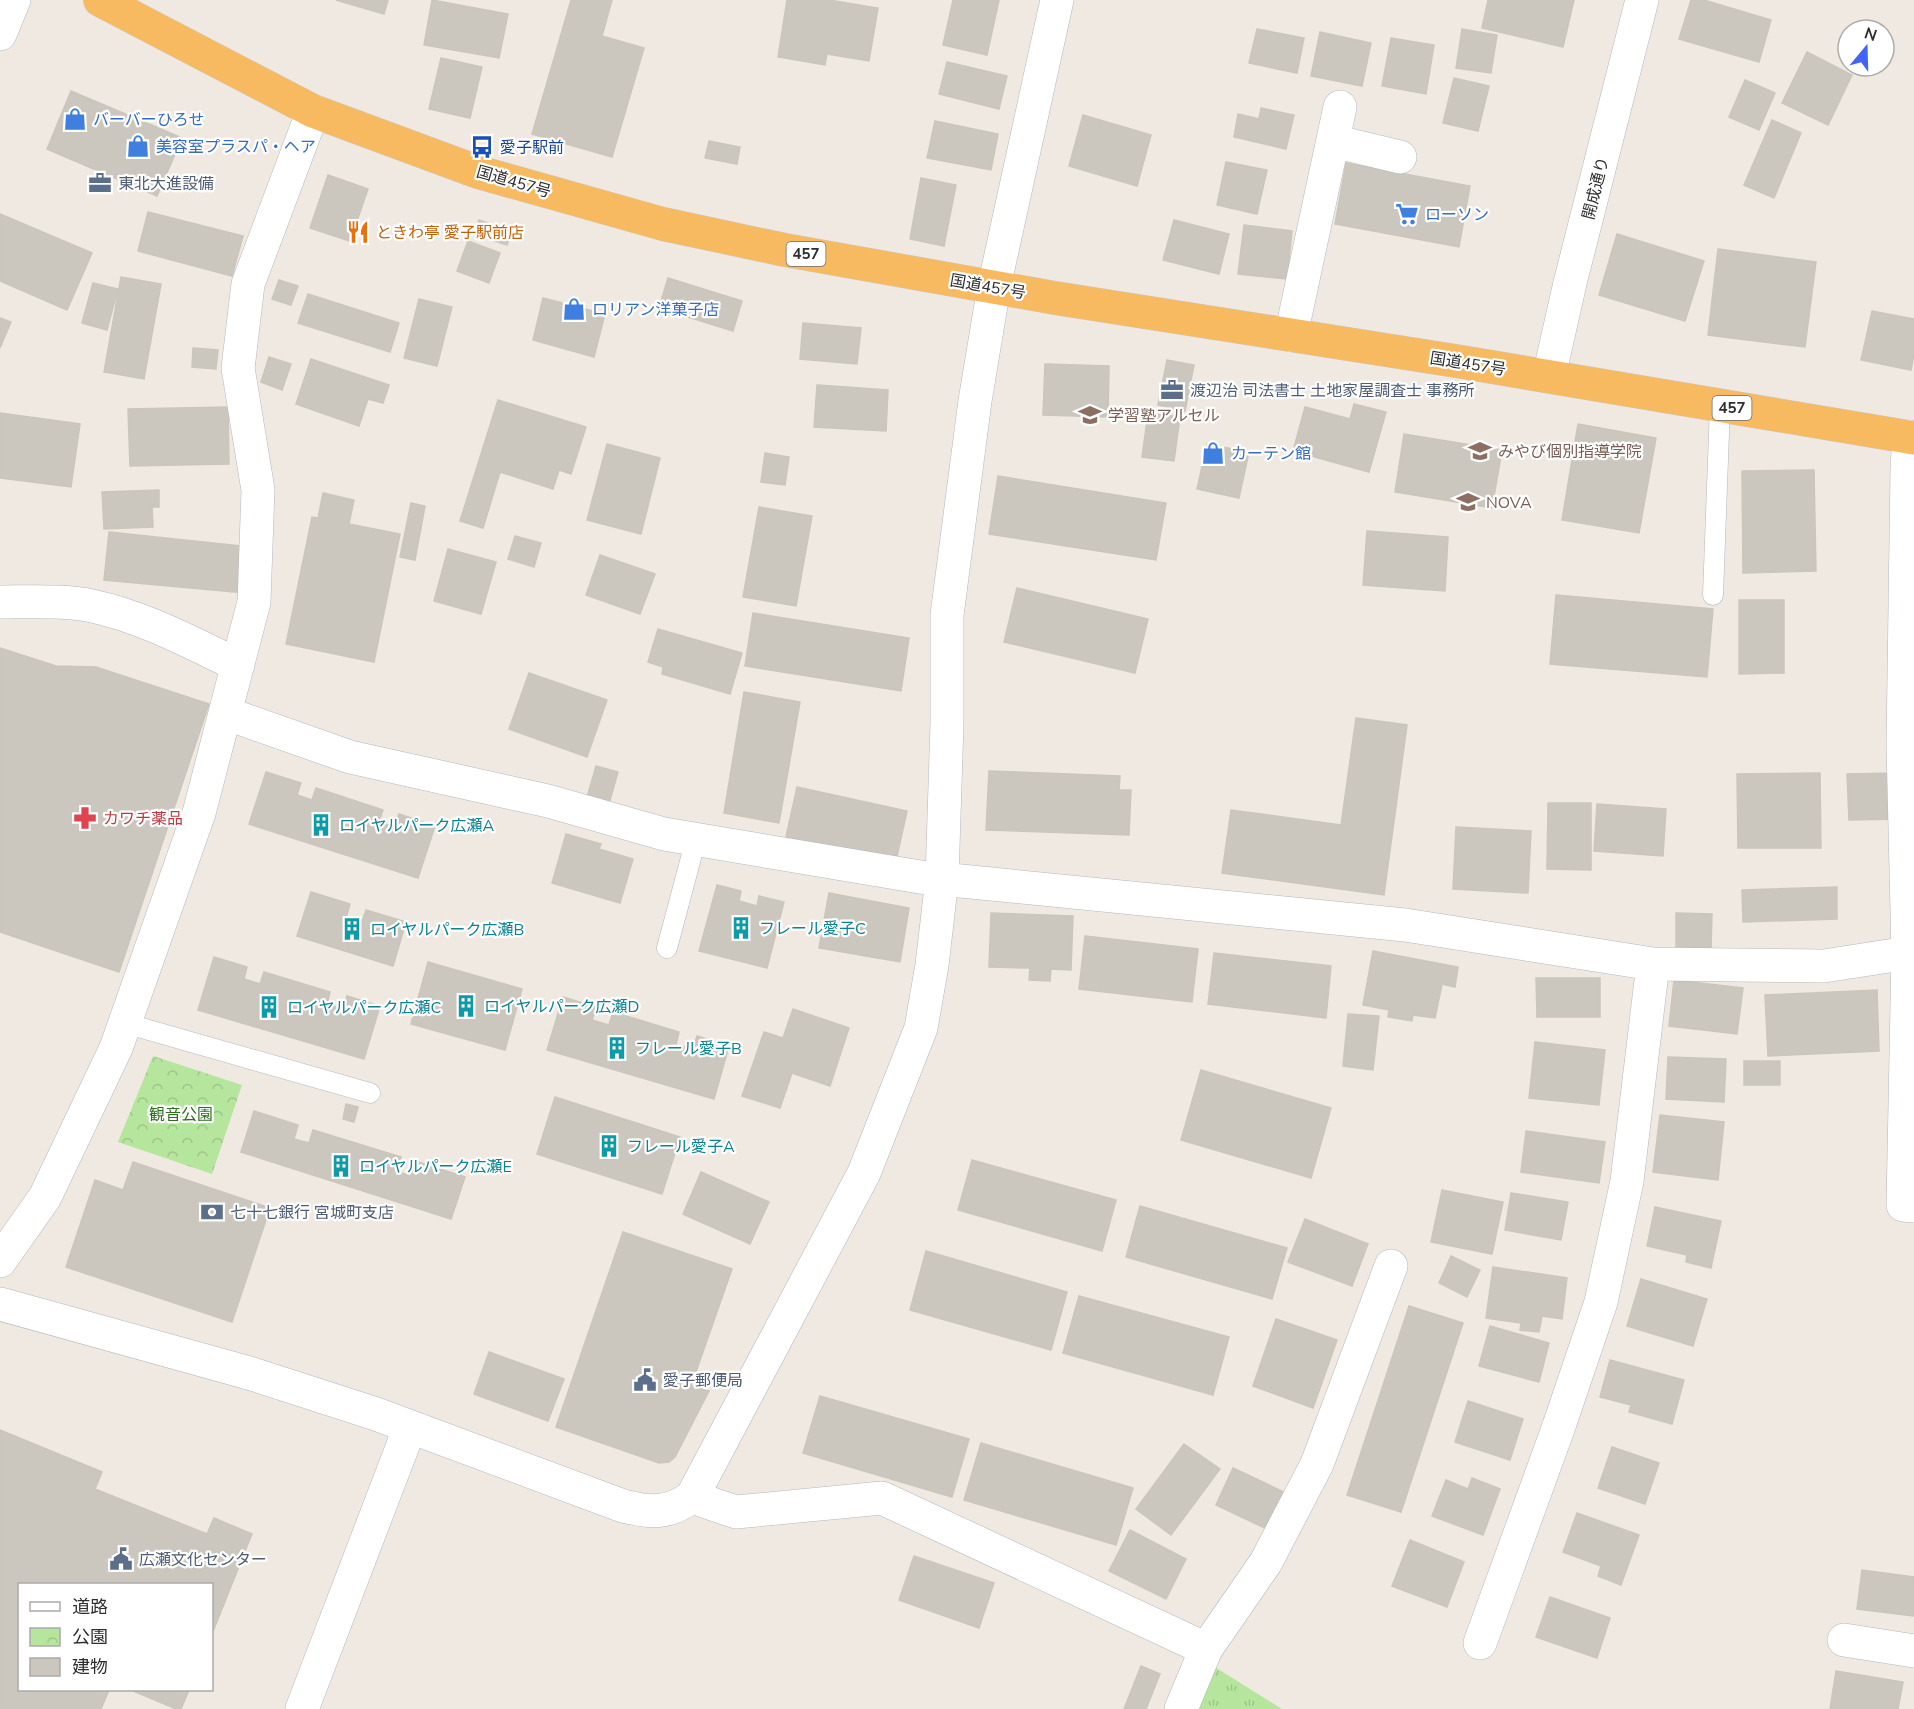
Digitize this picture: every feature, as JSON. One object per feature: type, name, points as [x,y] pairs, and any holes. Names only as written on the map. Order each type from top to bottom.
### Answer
[{"type":"highway","name":"国道457号","points":[[100,0],[313,111],[478,172],[663,224],[785,250],[994,287],[1549,376],[1912,438]]},
{"type":"street","points":[[0,34],[14,0]]},
{"type":"street","points":[[0,1304],[249,1373],[376,1414],[623,1506],[641,1511],[660,1512],[678,1507],[692,1497],[864,1173],[921,1028],[932,965],[942,879],[947,723],[947,615],[975,402],[994,287],[1057,0]]},
{"type":"street","name":"開成通り","points":[[1549,376],[1642,0]]},
{"type":"street","points":[[1291,335],[1340,107]]},
{"type":"street","points":[[0,1261],[45,1197],[116,1048],[199,813],[254,602],[258,490],[238,368],[248,284],[313,111]]},
{"type":"street","points":[[1333,141],[1400,157]]},
{"type":"street","points":[[1912,438],[1907,468],[1903,745],[1911,952],[1903,1205],[1914,1206]]},
{"type":"street","points":[[0,602],[91,606],[140,620],[238,665]]},
{"type":"street","points":[[225,713],[350,757],[548,801],[664,834],[942,879],[1405,925],[1653,964],[1824,966],[1911,952]]},
{"type":"street","points":[[1480,1643],[1559,1426],[1601,1302],[1627,1181],[1653,964]]},
{"type":"street","points":[[1181,1709],[1206,1649],[1266,1562],[1317,1464],[1391,1266]]},
{"type":"street","points":[[302,1709],[410,1427]]},
{"type":"street","points":[[692,1497],[736,1512],[882,1498],[1206,1649]]},
{"type":"street","points":[[1844,1640],[1914,1651]]},
{"type":"lane","points":[[1713,595],[1720,406]]},
{"type":"lane","points":[[667,948],[696,839]]},
{"type":"lane","points":[[124,1023],[370,1093]]},
{"type":"green space","name":"観音公園","points":[[153,1056],[242,1085],[212,1174],[118,1142]]},
{"type":"green space","points":[[1202,1659],[1282,1709],[1181,1709]]},
{"type":"building","points":[[336,0],[388,0],[384,14]]},
{"type":"building","points":[[432,0],[508,14],[499,58],[424,45]]},
{"type":"building","points":[[571,0],[612,0],[602,36],[644,48],[612,157],[532,134]]},
{"type":"building","points":[[787,0],[829,0],[878,8],[869,61],[827,54],[825,65],[778,57]]},
{"type":"building","points":[[953,0],[999,0],[987,55],[943,45]]},
{"type":"building","points":[[1488,0],[1574,0],[1563,47],[1482,28]]},
{"type":"building","points":[[1691,0],[1704,0],[1771,20],[1759,62],[1679,39]]},
{"type":"building","points":[[1257,29],[1304,38],[1297,73],[1249,63]]},
{"type":"building","points":[[1462,29],[1497,35],[1491,73],[1456,68]]},
{"type":"building","points":[[1320,32],[1371,43],[1362,86],[1311,76]]},
{"type":"building","points":[[1391,38],[1434,45],[1426,94],[1382,86]]},
{"type":"building","points":[[1807,52],[1836,67],[1836,78],[1851,78],[1828,125],[1782,103]]},
{"type":"building","points":[[441,58],[482,67],[470,118],[429,109]]},
{"type":"building","points":[[947,62],[1007,76],[999,109],[939,94]]},
{"type":"building","points":[[1454,78],[1489,86],[1478,131],[1443,123]]},
{"type":"building","points":[[1745,80],[1775,93],[1759,130],[1729,117]]},
{"type":"building","points":[[71,91],[182,138],[157,196],[47,149]]},
{"type":"building","points":[[1261,108],[1294,115],[1286,149],[1234,137],[1238,114],[1259,119]]},
{"type":"building","points":[[1083,115],[1151,135],[1137,186],[1069,166]]},
{"type":"building","points":[[1772,120],[1801,133],[1774,198],[1744,185]]},
{"type":"building","points":[[935,121],[998,134],[991,170],[927,158]]},
{"type":"building","points":[[709,141],[740,147],[737,164],[705,158]]},
{"type":"building","points":[[1226,162],[1267,170],[1257,214],[1217,205]]},
{"type":"building","points":[[1346,163],[1470,186],[1459,247],[1335,224]]},
{"type":"building","points":[[328,175],[368,189],[350,241],[310,228]]},
{"type":"building","points":[[921,178],[956,185],[944,246],[910,239]]},
{"type":"building","points":[[148,212],[243,236],[232,276],[138,251]]},
{"type":"building","points":[[0,214],[92,253],[67,310],[0,281]]},
{"type":"building","points":[[479,220],[512,231],[507,245],[474,234]]},
{"type":"building","points":[[1174,220],[1229,234],[1219,274],[1163,260]]},
{"type":"building","points":[[1244,225],[1292,231],[1287,279],[1238,274]]},
{"type":"building","points":[[1617,234],[1704,261],[1685,321],[1599,295]]},
{"type":"building","points":[[468,241],[500,253],[489,283],[457,271]]},
{"type":"building","points":[[1718,249],[1816,262],[1805,347],[1708,335]]},
{"type":"building","points":[[121,277],[161,284],[144,379],[104,372]]},
{"type":"building","points":[[668,278],[742,301],[733,331],[659,308]]},
{"type":"building","points":[[279,280],[298,286],[291,305],[272,299]]},
{"type":"building","points":[[93,283],[118,289],[107,330],[82,323]]},
{"type":"building","points":[[308,294],[399,323],[390,352],[298,323]]},
{"type":"building","points":[[543,298],[605,314],[594,357],[533,340]]},
{"type":"building","points":[[419,299],[452,307],[437,366],[404,358]]},
{"type":"building","points":[[1872,311],[1914,319],[1914,354],[1911,370],[1861,360]]},
{"type":"building","points":[[0,318],[11,322],[0,348]]},
{"type":"building","points":[[803,323],[861,328],[857,364],[800,359]]},
{"type":"building","points":[[193,348],[218,350],[216,369],[192,367]]},
{"type":"building","points":[[269,357],[291,364],[282,390],[261,382]]},
{"type":"building","points":[[311,359],[389,385],[383,403],[368,399],[359,426],[296,404]]},
{"type":"building","points":[[1167,360],[1194,365],[1185,411],[1158,405]]},
{"type":"building","points":[[1045,364],[1109,366],[1108,417],[1043,415]]},
{"type":"building","points":[[817,385],[888,390],[886,431],[814,427]]},
{"type":"building","points":[[498,400],[586,427],[571,474],[559,470],[553,489],[500,472],[483,528],[460,521]]},
{"type":"building","points":[[1354,404],[1386,412],[1369,472],[1293,451],[1305,407],[1350,419]]},
{"type":"building","points":[[228,407],[229,464],[130,466],[128,409]]},
{"type":"building","points":[[0,413],[80,424],[71,487],[0,478]]},
{"type":"building","points":[[1148,413],[1180,417],[1174,461],[1142,457]]},
{"type":"building","points":[[1578,424],[1656,438],[1639,533],[1562,520]]},
{"type":"building","points":[[1404,434],[1502,450],[1492,508],[1395,492]]},
{"type":"building","points":[[607,444],[660,458],[641,534],[587,520]]},
{"type":"building","points":[[1207,444],[1249,452],[1239,498],[1197,489]]},
{"type":"building","points":[[765,453],[789,457],[785,485],[761,482]]},
{"type":"building","points":[[1814,470],[1816,571],[1743,573],[1742,471]]},
{"type":"building","points":[[998,476],[1166,503],[1156,560],[989,534]]},
{"type":"building","points":[[159,490],[159,507],[152,507],[153,527],[104,529],[102,492]]},
{"type":"building","points":[[323,493],[354,500],[349,524],[400,534],[374,662],[286,644],[312,517],[318,518]]},
{"type":"building","points":[[411,503],[425,506],[415,560],[400,557]]},
{"type":"building","points":[[759,507],[812,516],[796,606],[743,597]]},
{"type":"building","points":[[1367,531],[1448,537],[1445,591],[1363,585]]},
{"type":"building","points":[[109,532],[250,547],[245,593],[104,580]]},
{"type":"building","points":[[515,536],[541,543],[534,567],[508,559]]},
{"type":"building","points":[[448,549],[496,562],[481,614],[434,601]]},
{"type":"building","points":[[600,555],[655,574],[640,614],[586,595]]},
{"type":"building","points":[[1017,588],[1148,619],[1135,673],[1004,642]]},
{"type":"building","points":[[1556,595],[1713,609],[1707,677],[1550,664]]},
{"type":"building","points":[[1739,600],[1784,600],[1784,673],[1739,674]]},
{"type":"building","points":[[753,613],[909,638],[901,691],[745,666]]},
{"type":"building","points":[[658,629],[742,653],[730,694],[662,674],[663,667],[648,662]]},
{"type":"building","name":"カワチ薬品","points":[[0,648],[56,666],[96,667],[209,704],[119,972],[0,932]]},
{"type":"building","points":[[529,673],[607,700],[587,757],[509,729]]},
{"type":"building","points":[[744,692],[800,702],[779,823],[724,813]]},
{"type":"building","points":[[1356,718],[1407,725],[1384,895],[1222,873],[1231,810],[1341,825]]},
{"type":"building","points":[[596,766],[618,772],[608,807],[586,801]]},
{"type":"building","points":[[989,771],[1120,776],[1119,790],[1131,790],[1129,835],[986,830]]},
{"type":"building","name":"ロイヤルパーク広瀬A","points":[[266,772],[301,783],[297,795],[312,800],[316,788],[383,810],[379,822],[394,827],[399,814],[435,826],[418,878],[249,824]]},
{"type":"building","points":[[1820,773],[1821,848],[1738,848],[1737,774]]},
{"type":"building","points":[[1900,773],[1901,819],[1849,820],[1847,774]]},
{"type":"building","points":[[797,787],[907,811],[896,861],[786,837]]},
{"type":"building","points":[[1548,803],[1591,803],[1591,870],[1547,869]]},
{"type":"building","points":[[1597,804],[1666,809],[1663,856],[1594,851]]},
{"type":"building","points":[[1456,827],[1531,831],[1528,893],[1453,889]]},
{"type":"building","points":[[566,834],[601,844],[599,849],[633,859],[620,903],[552,883]]},
{"type":"building","name":"フレール愛子C","points":[[717,885],[741,891],[739,901],[757,906],[759,896],[784,902],[767,968],[699,951]]},
{"type":"building","points":[[1837,887],[1837,919],[1743,922],[1742,890]]},
{"type":"building","name":"ロイヤルパーク広瀬B","points":[[311,892],[350,904],[346,918],[362,922],[366,910],[406,922],[393,966],[297,936]]},
{"type":"building","points":[[829,893],[909,908],[900,962],[819,948]]},
{"type":"building","points":[[991,913],[1073,916],[1071,970],[1051,969],[1050,981],[1029,980],[1030,968],[989,967]]},
{"type":"building","points":[[1676,913],[1712,914],[1711,948],[1676,947]]},
{"type":"building","points":[[1085,936],[1198,949],[1192,1002],[1079,989]]},
{"type":"building","points":[[1373,951],[1458,967],[1455,987],[1442,984],[1435,1018],[1413,1015],[1412,1021],[1388,1017],[1389,1010],[1363,1005]]},
{"type":"building","points":[[1214,953],[1331,966],[1326,1018],[1208,1004]]},
{"type":"building","name":"ロイヤルパーク広瀬C","points":[[214,957],[247,967],[244,979],[260,984],[264,972],[330,992],[327,1004],[343,1009],[347,996],[380,1006],[364,1059],[198,1010]]},
{"type":"building","name":"ロイヤルパーク広瀬D","points":[[428,962],[522,989],[505,1050],[411,1024]]},
{"type":"building","points":[[1536,978],[1600,978],[1600,1017],[1537,1017]]},
{"type":"building","points":[[1674,980],[1743,988],[1737,1034],[1669,1026]]},
{"type":"building","points":[[1877,990],[1879,1051],[1768,1056],[1765,995]]},
{"type":"building","name":"フレール愛子B","points":[[563,997],[596,1007],[592,1020],[609,1025],[613,1012],[679,1032],[676,1045],[693,1050],[697,1036],[729,1046],[714,1099],[547,1050]]},
{"type":"building","points":[[793,1009],[849,1028],[830,1086],[792,1073],[780,1108],[742,1096],[764,1032],[783,1038]]},
{"type":"building","points":[[1348,1014],[1379,1016],[1373,1070],[1343,1066]]},
{"type":"building","points":[[1535,1042],[1605,1050],[1599,1105],[1529,1098]]},
{"type":"building","points":[[1668,1057],[1726,1059],[1724,1102],[1666,1099]]},
{"type":"building","points":[[1744,1061],[1780,1061],[1780,1085],[1744,1085]]},
{"type":"building","points":[[1201,1070],[1331,1108],[1311,1178],[1181,1140]]},
{"type":"building","name":"フレール愛子A","points":[[555,1097],[680,1137],[662,1194],[537,1154]]},
{"type":"building","points":[[346,1104],[358,1107],[354,1122],[343,1119]]},
{"type":"building","name":"ロイヤルパーク広瀬E","points":[[254,1111],[298,1125],[294,1139],[309,1143],[313,1130],[401,1157],[396,1171],[411,1176],[415,1161],[465,1177],[451,1219],[241,1152]]},
{"type":"building","points":[[1660,1115],[1724,1122],[1718,1180],[1653,1172]]},
{"type":"building","points":[[1526,1131],[1605,1142],[1599,1183],[1521,1172]]},
{"type":"building","points":[[972,1160],[1116,1200],[1102,1251],[958,1210]]},
{"type":"building","points":[[133,1162],[270,1208],[232,1322],[66,1267],[95,1180],[123,1190]]},
{"type":"building","points":[[701,1172],[769,1202],[750,1244],[683,1214]]},
{"type":"building","points":[[1442,1190],[1503,1202],[1492,1254],[1431,1242]]},
{"type":"building","points":[[1511,1193],[1568,1202],[1561,1240],[1505,1230]]},
{"type":"building","points":[[1140,1206],[1287,1248],[1272,1299],[1126,1257]]},
{"type":"building","points":[[1655,1207],[1721,1221],[1711,1268],[1686,1262],[1687,1255],[1647,1246]]},
{"type":"building","points":[[1305,1219],[1368,1244],[1352,1286],[1288,1262]]},
{"type":"building","points":[[623,1232],[732,1269],[691,1386],[709,1391],[675,1457],[669,1462],[659,1463],[556,1427]]},
{"type":"building","points":[[926,1251],[1067,1292],[1051,1350],[910,1310]]},
{"type":"building","points":[[1451,1256],[1480,1270],[1467,1297],[1439,1283]]},
{"type":"building","points":[[1493,1267],[1567,1278],[1562,1319],[1542,1316],[1539,1332],[1520,1330],[1521,1323],[1486,1318]]},
{"type":"building","points":[[1641,1279],[1707,1299],[1693,1346],[1627,1326]]},
{"type":"building","points":[[1079,1296],[1229,1337],[1213,1395],[1063,1353]]},
{"type":"building","points":[[1409,1306],[1463,1323],[1401,1512],[1347,1495]]},
{"type":"building","points":[[1276,1319],[1337,1340],[1313,1408],[1253,1386]]},
{"type":"building","points":[[1490,1326],[1549,1343],[1539,1382],[1479,1366]]},
{"type":"building","points":[[489,1352],[564,1379],[548,1421],[474,1394]]},
{"type":"building","points":[[1610,1360],[1684,1380],[1672,1424],[1629,1412],[1631,1405],[1600,1397]]},
{"type":"building","points":[[820,1396],[969,1439],[952,1497],[803,1453]]},
{"type":"building","points":[[1468,1401],[1523,1419],[1510,1460],[1455,1442]]},
{"type":"building","name":"広瀬文化センター","points":[[0,1430],[102,1472],[95,1489],[207,1534],[214,1518],[252,1534],[213,1632],[213,1583],[18,1583],[18,1691],[109,1691],[101,1709],[0,1709]]},
{"type":"building","points":[[981,1443],[1133,1488],[1116,1545],[964,1500]]},
{"type":"building","points":[[1184,1444],[1220,1469],[1171,1535],[1136,1509]]},
{"type":"building","points":[[1612,1447],[1659,1463],[1645,1504],[1598,1488]]},
{"type":"building","points":[[1233,1468],[1288,1494],[1271,1531],[1216,1505]]},
{"type":"building","points":[[1472,1478],[1500,1489],[1483,1535],[1432,1516],[1446,1480],[1468,1489]]},
{"type":"building","points":[[1577,1513],[1639,1535],[1621,1585],[1598,1576],[1601,1566],[1563,1552]]},
{"type":"building","points":[[1130,1530],[1186,1559],[1166,1599],[1109,1571]]},
{"type":"building","points":[[1410,1540],[1464,1562],[1447,1607],[1392,1586]]},
{"type":"building","points":[[914,1556],[994,1583],[979,1628],[899,1600]]},
{"type":"building","points":[[1862,1570],[1914,1577],[1914,1616],[1857,1609]]},
{"type":"building","points":[[1550,1597],[1610,1618],[1597,1658],[1536,1637]]},
{"type":"building","points":[[1141,1666],[1160,1674],[1146,1709],[1124,1709]]},
{"type":"building","points":[[1836,1671],[1903,1682],[1898,1709],[1830,1709]]},
{"type":"building","points":[[133,1691],[189,1691],[181,1709]]},
{"type":"place","name":"バーバーひろせ","points":[[75,119]]},
{"type":"place","name":"美容室プラスパ・ヘア","points":[[138,146]]},
{"type":"place","name":"愛子駅前","points":[[482,147]]},
{"type":"place","name":"東北大進設備","points":[[100,183]]},
{"type":"place","name":"ローソン","points":[[1407,214]]},
{"type":"place","name":"ときわ亭 愛子駅前店","points":[[358,232]]},
{"type":"place","name":"ロリアン洋菓子店","points":[[574,309]]},
{"type":"place","name":"渡辺治 司法書士 土地家屋調査士 事務所","points":[[1172,390]]},
{"type":"place","name":"学習塾アルセル","points":[[1090,415]]},
{"type":"place","name":"みやび個別指導学院","points":[[1480,451]]},
{"type":"place","name":"カーテン館","points":[[1213,453]]},
{"type":"place","name":"NOVA","points":[[1468,502]]},
{"type":"place","name":"カワチ薬品","points":[[85,818]]},
{"type":"place","name":"ロイヤルパーク広瀬A","points":[[321,825]]},
{"type":"place","name":"フレール愛子C","points":[[741,928]]},
{"type":"place","name":"ロイヤルパーク広瀬B","points":[[352,929]]},
{"type":"place","name":"ロイヤルパーク広瀬D","points":[[466,1006]]},
{"type":"place","name":"ロイヤルパーク広瀬C","points":[[269,1007]]},
{"type":"place","name":"フレール愛子B","points":[[617,1048]]},
{"type":"place","name":"フレール愛子A","points":[[609,1146]]},
{"type":"place","name":"ロイヤルパーク広瀬E","points":[[341,1166]]},
{"type":"place","name":"七十七銀行 宮城町支店","points":[[212,1212]]},
{"type":"place","name":"愛子郵便局","points":[[645,1380]]},
{"type":"place","name":"広瀬文化センター","points":[[121,1559]]}]
